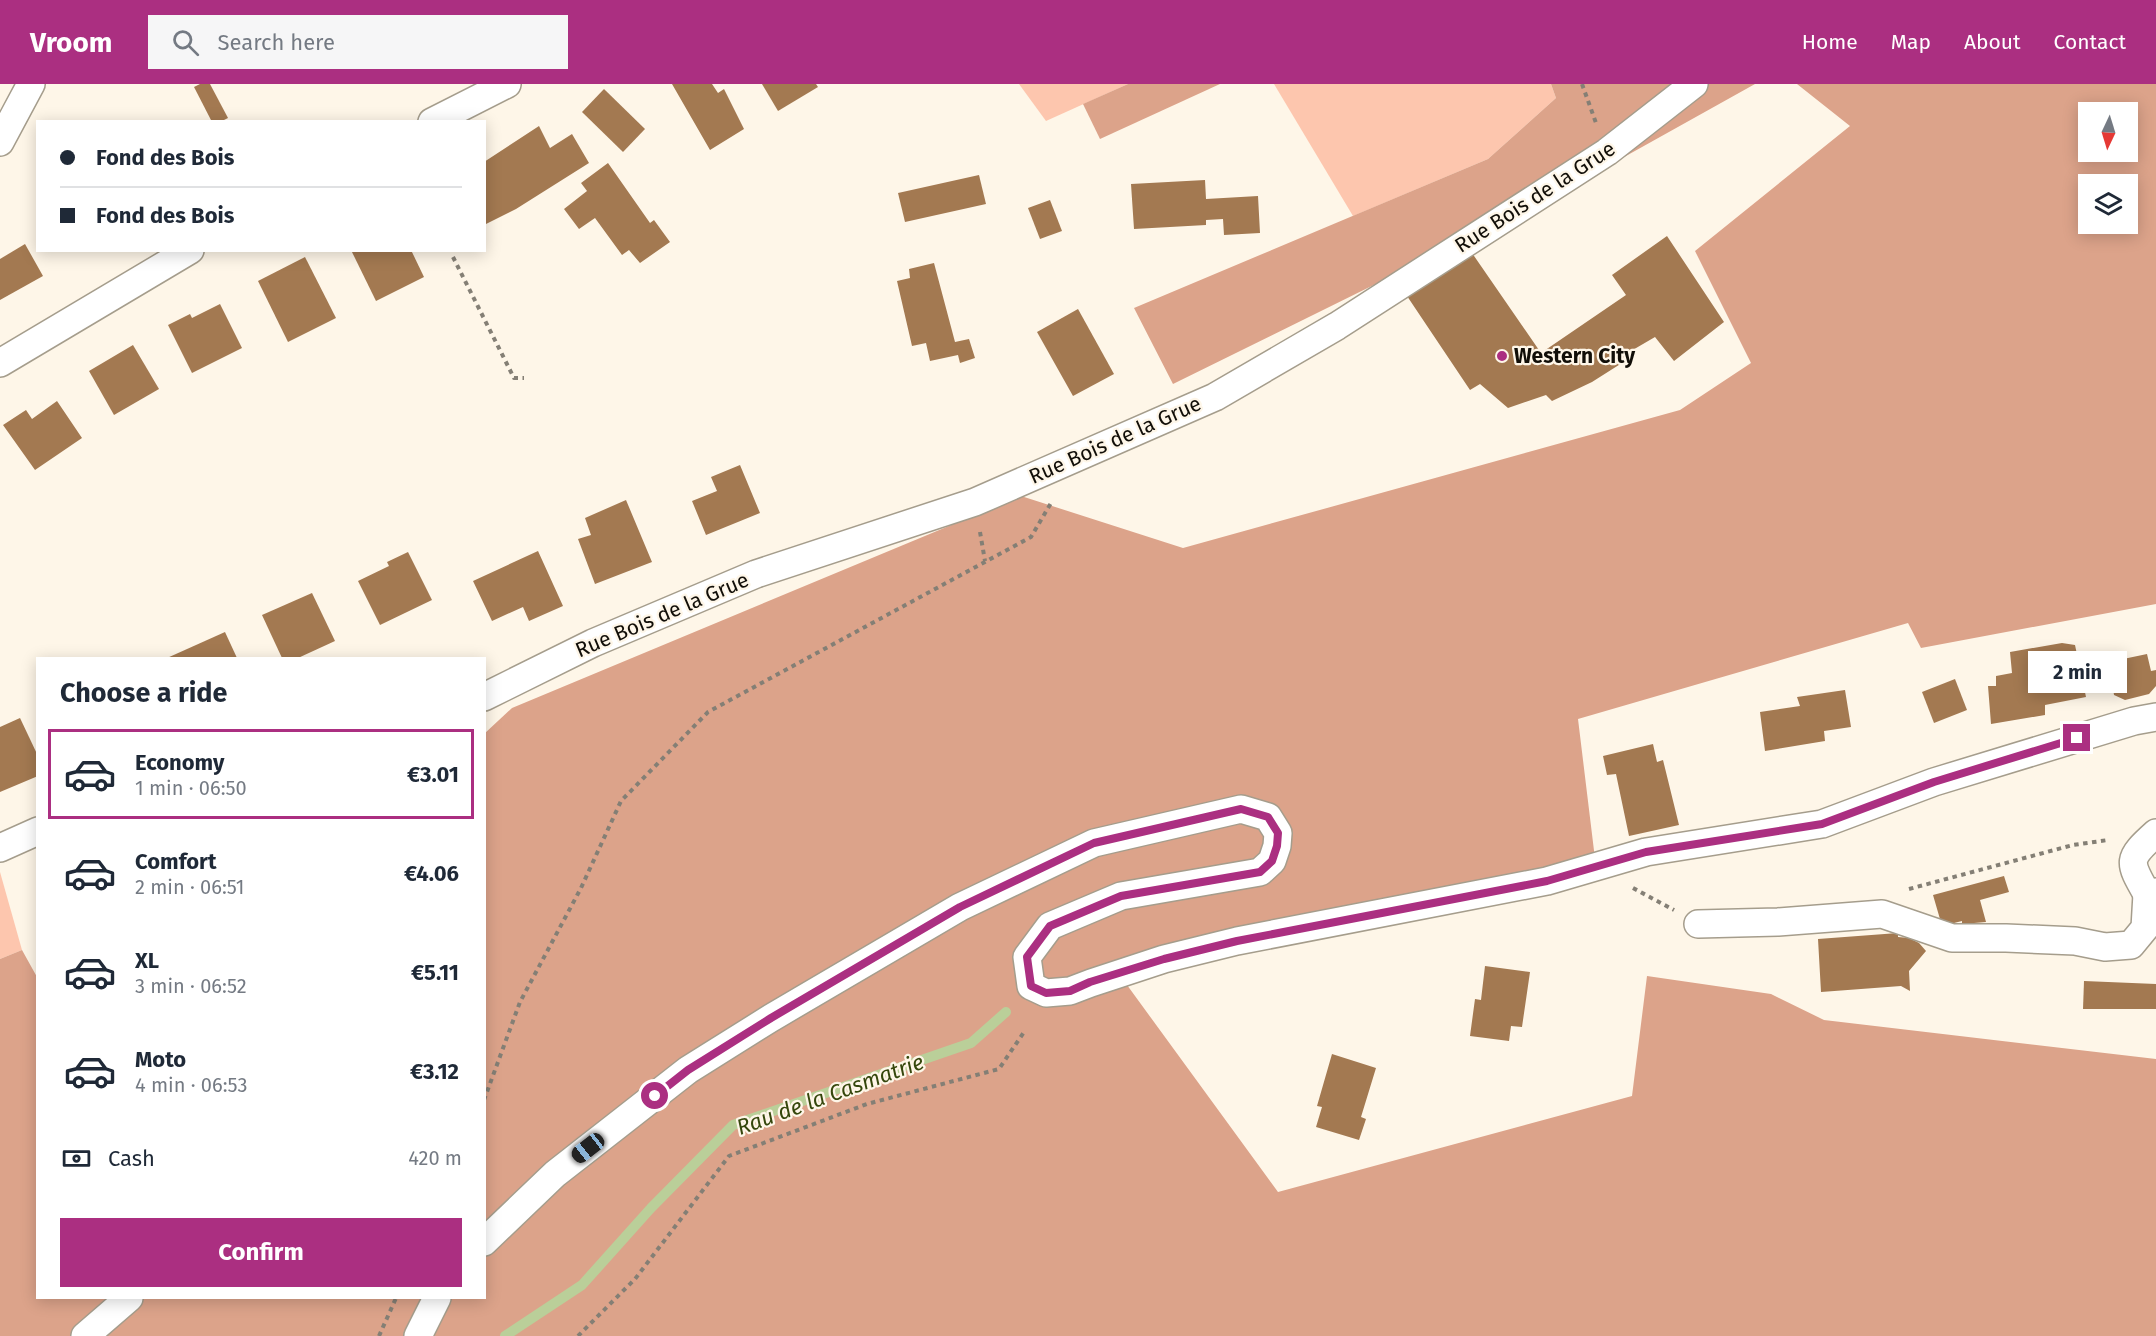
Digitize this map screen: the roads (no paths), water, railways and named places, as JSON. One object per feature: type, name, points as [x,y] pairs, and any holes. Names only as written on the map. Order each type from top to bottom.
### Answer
[{"type":"street","points":[[0,142],[31,84]]},
{"type":"street","points":[[436,120],[507,84]]},
{"type":"street","name":"Rue Bois de la Grue","points":[[486,696],[593,643],[756,574],[975,502],[1215,397],[1337,326],[1607,152],[1694,84]]},
{"type":"street","points":[[0,363],[187,252]]},
{"type":"street","points":[[486,1240],[555,1174],[688,1070],[771,1018],[960,907],[1094,843],[1241,809],[1268,817],[1278,833],[1272,861],[1260,872],[1121,896],[1050,926],[1027,957],[1031,986],[1046,993],[1070,991],[1090,982],[1164,959],[1237,941],[1547,881],[1646,852],[1822,824],[1934,782],[2156,717]]},
{"type":"street","points":[[0,848],[36,832]]},
{"type":"street","points":[[1698,924],[1778,922],[1882,914],[1952,938],[2075,941],[2105,947],[2131,945],[2145,928],[2152,893],[2134,872],[2133,860],[2139,849],[2156,833]]},
{"type":"street","points":[[85,1336],[128,1299]]},
{"type":"street","points":[[418,1336],[436,1299]]},
{"type":"waterway","name":"Rau de la Casmatrie","points":[[505,1336],[582,1285],[651,1208],[733,1125],[971,1043],[1006,1012]]},
{"type":"place","name":"Western City","points":[[1502,356]]}]
